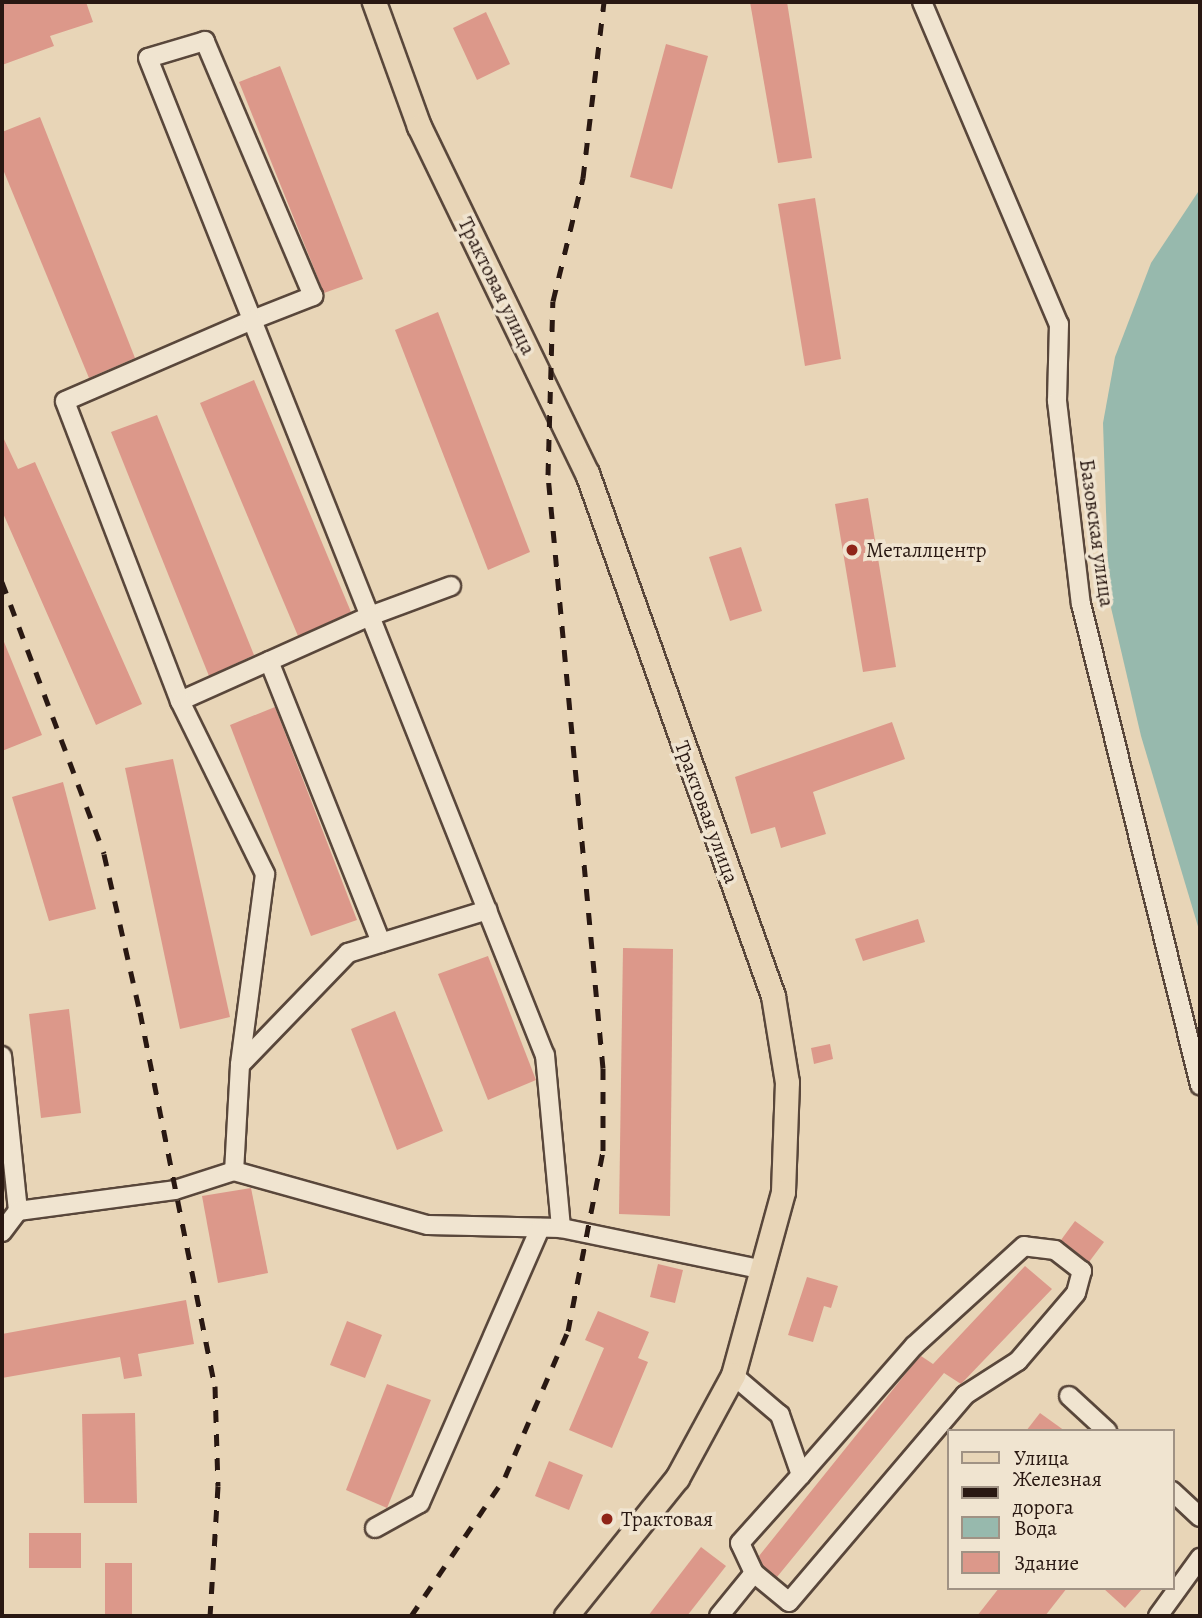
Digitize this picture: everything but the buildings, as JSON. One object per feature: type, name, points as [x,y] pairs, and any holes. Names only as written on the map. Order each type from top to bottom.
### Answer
[{"type":"main road","name":"Трактовая улица","points":[[374,2],[419,126],[587,473],[773,996],[787,1082],[783,1192],[764,1270],[733,1376],[677,1478],[566,1616]]},
{"type":"street","name":"Базовская улица","points":[[922,2],[1059,324],[1057,401],[1081,604],[1200,1086]]},
{"type":"street","points":[[234,1171],[240,1065],[265,874],[180,701],[65,401],[252,320],[313,296],[205,41],[148,58],[252,320],[488,911],[545,1055],[561,1228]]},
{"type":"street","points":[[180,701],[370,616],[451,586]]},
{"type":"street","points":[[269,662],[381,943]]},
{"type":"street","points":[[240,1065],[348,953],[488,911]]},
{"type":"street","points":[[2,1063],[18,1212]]},
{"type":"street","points":[[2,1232],[18,1212],[175,1190],[234,1171],[428,1224],[561,1228],[764,1270]]},
{"type":"street","points":[[375,1528],[421,1503],[540,1228]]},
{"type":"street","points":[[1024,1246],[1055,1250],[1082,1271],[1076,1293],[1018,1361],[965,1395],[789,1602],[754,1573],[740,1543],[914,1346],[1024,1246]]},
{"type":"street","points":[[733,1376],[780,1415],[801,1475]]},
{"type":"street","points":[[1069,1396],[1105,1429]]},
{"type":"street","points":[[1174,1493],[1200,1517]]},
{"type":"street","points":[[1158,1616],[1200,1558]]},
{"type":"street","points":[[719,1616],[754,1573]]},
{"type":"water","points":[[1200,189],[1200,933],[1141,736],[1109,599],[1103,423],[1115,357],[1151,263]]},
{"type":"railway","points":[[411,1616],[505,1477],[568,1331],[603,1151],[603,1068],[548,475],[553,301],[583,178],[604,2]]},
{"type":"railway","points":[[2,582],[104,854],[140,1012],[215,1386],[218,1486],[210,1616]]},
{"type":"place","name":"Металлцентр","points":[[852,550]]},
{"type":"place","name":"Трактовая","points":[[607,1519]]}]
